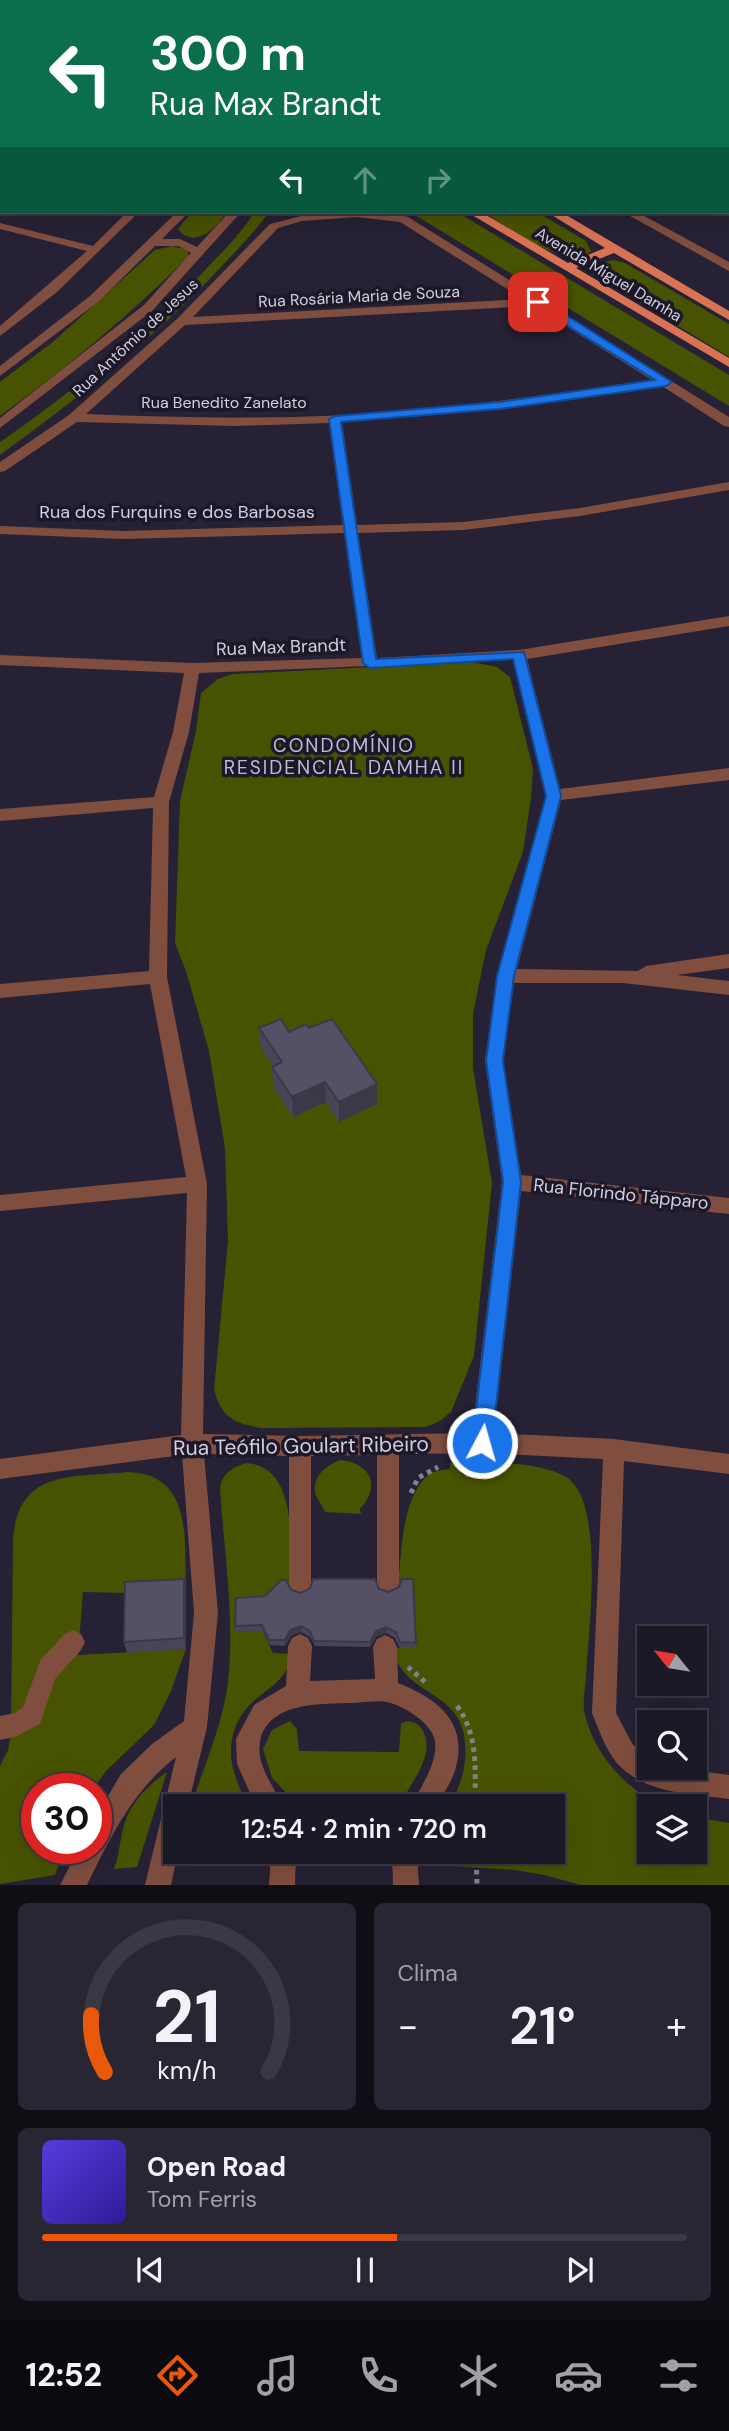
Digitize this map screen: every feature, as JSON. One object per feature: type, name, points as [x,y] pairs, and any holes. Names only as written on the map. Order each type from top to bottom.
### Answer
[{"type":"main road","name":"Avenida Miguel Damha","points":[[476,214],[729,363]]},
{"type":"main road","name":"Avenida Miguel Damha","points":[[556,214],[729,316]]},
{"type":"main road","points":[[568,267],[615,248]]},
{"type":"street","points":[[0,332],[39,303],[131,214]]},
{"type":"street","points":[[0,372],[94,299],[181,214]]},
{"type":"street","points":[[0,424],[148,308],[233,214]]},
{"type":"street","name":"Rua Antômio de Jesus","points":[[0,468],[74,418],[182,321],[274,226],[284,221],[365,214],[404,219],[538,302]]},
{"type":"street","points":[[633,214],[715,254],[729,267]]},
{"type":"street","points":[[0,226],[96,250]]},
{"type":"street","points":[[167,228],[181,239],[211,240]]},
{"type":"street","points":[[153,242],[180,243],[199,253]]},
{"type":"street","points":[[538,302],[729,423]]},
{"type":"street","name":"Rua Rosária Maria de Souza","points":[[182,321],[538,302]]},
{"type":"street","name":"Rua Benedito Zanelato","points":[[74,418],[206,423],[335,419],[500,405],[666,382]]},
{"type":"street","points":[[335,419],[370,663]]},
{"type":"street","name":"Rua dos Furquins e dos Barbosas","points":[[0,530],[123,535],[245,534],[351,528],[463,526],[580,512],[729,486]]},
{"type":"street","name":"Rua Max Brandt","points":[[0,660],[192,668],[370,663],[519,655],[729,621]]},
{"type":"street","points":[[482,1443],[512,1182],[494,1061],[506,976],[554,796],[519,655]]},
{"type":"street","points":[[179,1794],[195,1727],[206,1614],[192,1444],[197,1184],[158,977],[161,802],[181,732],[192,668]]},
{"type":"street","points":[[554,796],[729,774]]},
{"type":"street","points":[[0,815],[161,802]]},
{"type":"street","points":[[622,976],[729,961]]},
{"type":"street","points":[[506,976],[622,976],[729,988]]},
{"type":"street","points":[[0,991],[158,977]]},
{"type":"street","name":"Rua Florindo Tápparo","points":[[512,1182],[729,1206]]},
{"type":"street","points":[[0,1203],[197,1184]]},
{"type":"street","name":"Rua Teófilo Goulart Ribeiro","points":[[0,1468],[192,1444],[300,1446],[482,1443],[614,1449],[729,1464]]},
{"type":"street","points":[[388,1444],[388,1584]]},
{"type":"street","points":[[300,1446],[300,1585]]},
{"type":"street","points":[[614,1449],[604,1713],[612,1736],[629,1762],[649,1774],[729,1787]]},
{"type":"street","points":[[0,1728],[20,1725],[30,1719],[38,1704],[48,1669],[74,1642]]},
{"type":"street","points":[[298,1693],[300,1646]]},
{"type":"street","points":[[385,1647],[387,1690]]},
{"type":"street","points":[[263,1794],[249,1764],[248,1738],[262,1713],[298,1693],[387,1690],[416,1702],[437,1718],[447,1741],[444,1767],[430,1794]]},
{"type":"street","points":[[112,1813],[130,1783],[161,1753],[195,1727]]},
{"type":"street","points":[[73,1885],[84,1864]]},
{"type":"street","points":[[158,1885],[163,1864]]},
{"type":"street","points":[[282,1885],[283,1864]]},
{"type":"street","points":[[405,1864],[406,1885]]},
{"type":"path","points":[[409,1498],[418,1478],[435,1467],[445,1467],[442,1444]]},
{"type":"path","points":[[476,1864],[477,1885]]},
{"type":"green space","points":[[190,214],[226,214],[218,224],[198,237],[191,238],[178,229]]},
{"type":"green space","points":[[253,214],[268,214],[239,248],[169,319],[86,390],[0,455],[0,442],[81,382],[158,317],[244,227]]},
{"type":"green space","points":[[413,214],[460,214],[729,375],[729,406]]},
{"type":"green space","points":[[486,214],[540,214],[586,241],[591,251],[580,256],[567,256],[521,236]]},
{"type":"green space","points":[[172,246],[187,250],[189,256],[98,340],[0,416],[0,382],[54,341],[155,250]]},
{"type":"green space","points":[[613,260],[625,263],[729,324],[729,357],[591,273],[596,264]]},
{"type":"green space","points":[[472,662],[497,667],[510,677],[533,769],[523,852],[486,950],[473,1014],[473,1068],[492,1183],[474,1356],[451,1412],[426,1427],[260,1428],[236,1421],[225,1413],[214,1390],[228,1241],[225,1148],[209,1051],[175,943],[180,801],[196,731],[201,693],[218,679],[233,674]]},
{"type":"green space","points":[[341,1460],[360,1466],[370,1478],[370,1493],[360,1509],[361,1514],[325,1512],[317,1498],[315,1485],[320,1474],[329,1465]]},
{"type":"green space","points":[[246,1463],[263,1468],[275,1478],[283,1493],[290,1530],[291,1585],[281,1586],[236,1631],[263,1631],[273,1653],[291,1654],[283,1675],[248,1706],[237,1723],[231,1752],[234,1772],[243,1794],[195,1794],[218,1729],[228,1682],[230,1609],[220,1488],[223,1478],[236,1467]]},
{"type":"green space","points":[[450,1463],[539,1467],[566,1477],[578,1490],[586,1512],[592,1570],[585,1715],[596,1743],[613,1769],[642,1794],[637,1794],[637,1864],[707,1864],[707,1819],[729,1823],[729,1885],[581,1885],[514,1870],[425,1864],[565,1864],[565,1794],[454,1794],[465,1760],[464,1736],[458,1718],[448,1706],[409,1678],[399,1665],[393,1648],[416,1648],[412,1584],[398,1584],[402,1543],[411,1501],[427,1476],[450,1469]]},
{"type":"green space","points":[[128,1472],[149,1476],[165,1485],[175,1498],[184,1532],[186,1590],[83,1592],[78,1655],[186,1649],[171,1691],[154,1725],[105,1773],[21,1773],[21,1864],[59,1864],[55,1875],[0,1884],[0,1766],[8,1750],[11,1732],[13,1539],[17,1516],[26,1499],[38,1488],[69,1477]]},
{"type":"green space","points":[[290,1721],[297,1729],[299,1751],[399,1752],[401,1723],[412,1722],[421,1728],[427,1748],[425,1758],[406,1794],[287,1794],[272,1778],[263,1749],[272,1730]]},
{"type":"green space","points":[[167,1772],[137,1867],[114,1869],[129,1812],[143,1793]]},
{"type":"building","points":[[281,1019],[289,1032],[306,1024],[309,1028],[332,1019],[377,1084],[339,1102],[325,1082],[292,1097],[272,1067],[282,1062],[259,1028]]},
{"type":"building","points":[[184,1579],[184,1638],[124,1642],[125,1582]]},
{"type":"building","points":[[313,1579],[375,1579],[379,1589],[389,1592],[399,1587],[402,1579],[413,1579],[416,1643],[400,1642],[396,1632],[386,1627],[376,1631],[370,1642],[314,1641],[310,1631],[301,1626],[290,1630],[285,1640],[269,1640],[262,1625],[235,1626],[236,1598],[265,1596],[281,1580],[286,1580],[291,1590],[301,1593],[310,1588]]},
{"type":"district","name":"CONDOMÍNIO RESIDENCIAL DAMHA II","points":[[344,756]]},
{"type":"route","points":[[482,1443],[512,1182],[494,1061],[506,976],[554,796],[519,655],[370,663],[335,419],[500,405],[666,382],[538,302]]}]
